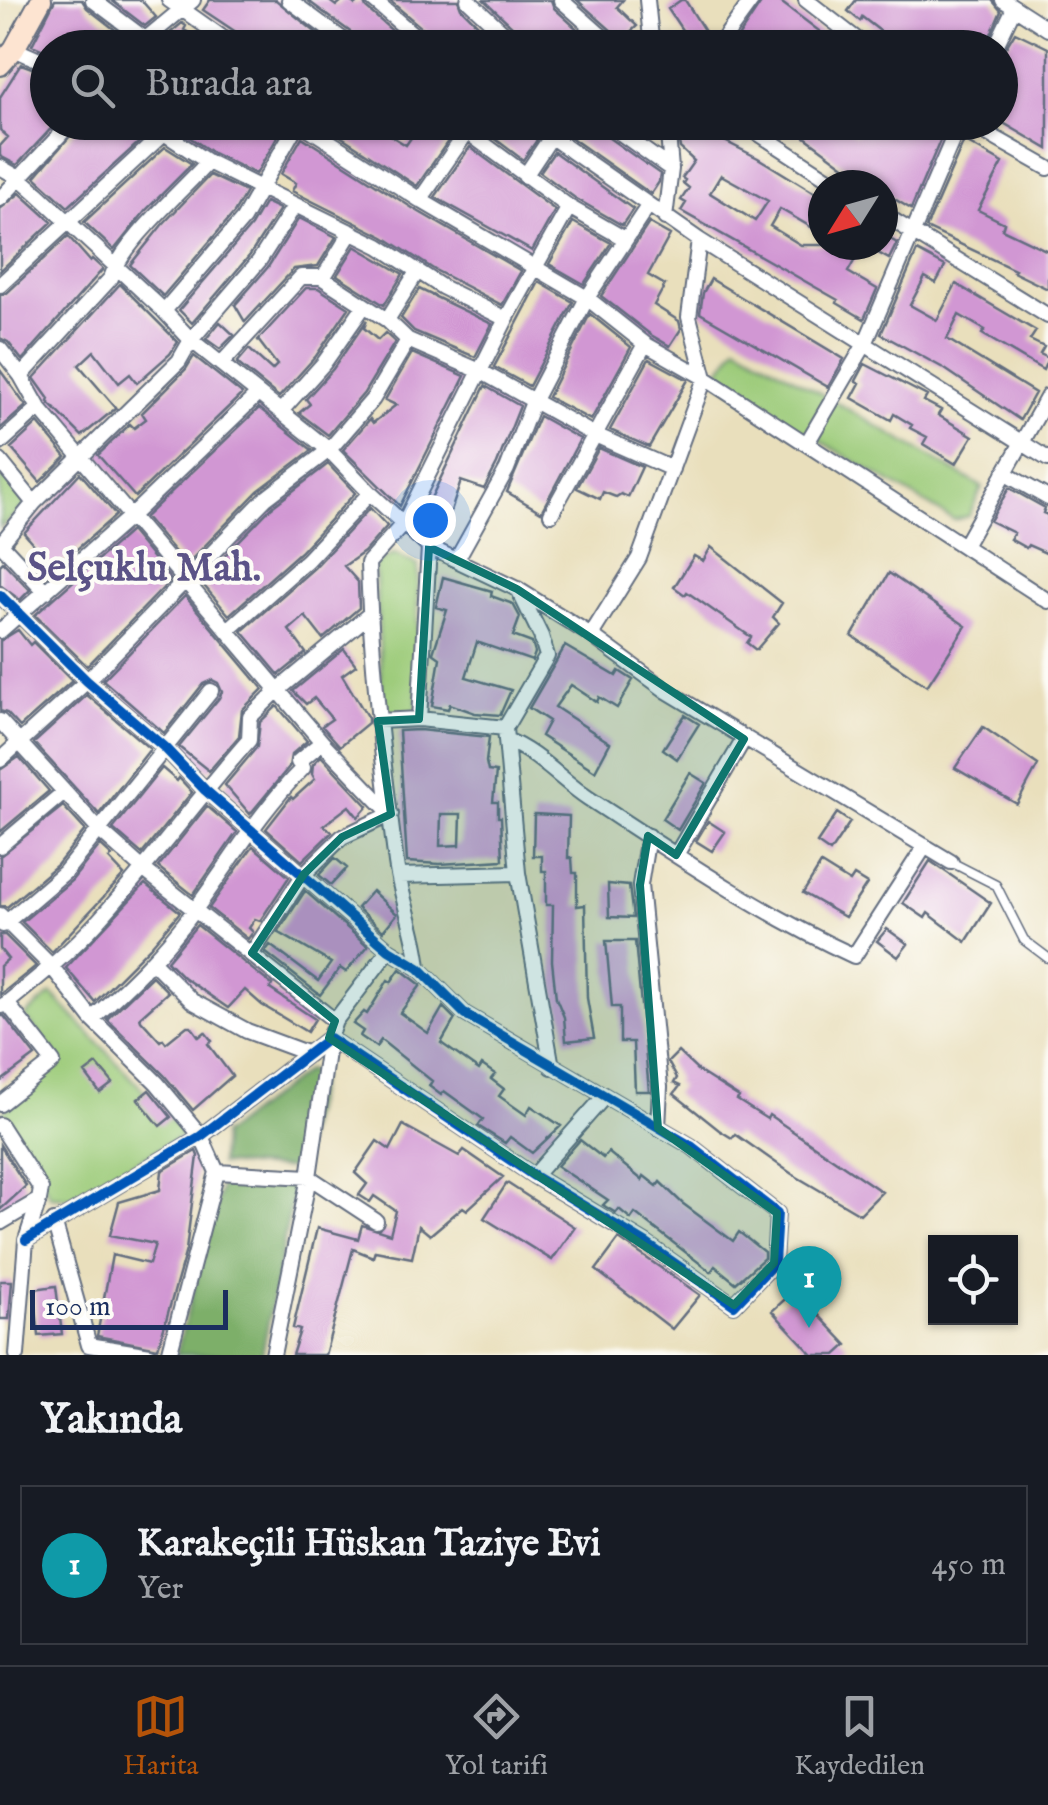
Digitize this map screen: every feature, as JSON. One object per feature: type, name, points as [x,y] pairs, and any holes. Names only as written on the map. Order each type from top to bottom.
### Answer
[{"type":"street","points":[[7,57],[41,0]]},
{"type":"street","points":[[290,0],[330,30]]},
{"type":"street","points":[[373,0],[408,30]]},
{"type":"street","points":[[468,0],[500,30]]},
{"type":"street","points":[[561,0],[595,30]]},
{"type":"street","points":[[647,0],[650,30]]},
{"type":"street","points":[[730,30],[752,0]]},
{"type":"street","points":[[806,0],[845,30]]},
{"type":"street","points":[[104,3],[131,30]]},
{"type":"street","points":[[158,30],[181,3],[215,30]]},
{"type":"street","points":[[1001,30],[1009,4],[1048,29]]},
{"type":"street","points":[[0,198],[56,140]]},
{"type":"street","points":[[0,285],[157,140]]},
{"type":"street","points":[[175,140],[208,162],[379,246],[417,272],[506,319]]},
{"type":"street","points":[[164,311],[228,239],[287,140]]},
{"type":"street","points":[[326,140],[588,298],[645,344],[807,443],[1048,601]]},
{"type":"street","points":[[420,200],[453,140]]},
{"type":"street","points":[[477,140],[569,206],[625,239]]},
{"type":"street","points":[[525,176],[548,140]]},
{"type":"street","points":[[557,140],[699,240],[1048,458]]},
{"type":"street","points":[[630,140],[672,170]]},
{"type":"street","points":[[665,218],[672,170],[669,140]]},
{"type":"street","points":[[769,140],[815,170]]},
{"type":"street","points":[[807,443],[865,344],[954,140]]},
{"type":"street","points":[[996,140],[1048,168]]},
{"type":"street","points":[[22,376],[208,162]]},
{"type":"street","points":[[0,167],[21,179],[191,340],[329,450],[370,494],[429,547],[518,589],[591,635],[667,691],[951,862]]},
{"type":"street","points":[[46,592],[0,544],[34,503],[179,361],[191,340],[259,261],[295,205]]},
{"type":"street","points":[[419,968],[417,941],[399,876],[378,721],[368,563],[404,523],[506,319],[569,206]]},
{"type":"street","points":[[457,559],[507,469],[533,402],[588,298],[648,206]]},
{"type":"street","points":[[898,224],[1048,316]]},
{"type":"street","points":[[323,278],[351,232]]},
{"type":"street","points":[[591,635],[639,558],[705,378],[689,317],[699,240]]},
{"type":"street","points":[[387,320],[417,272]]},
{"type":"street","points":[[220,364],[300,277],[323,278],[387,320],[408,340],[480,371],[593,434],[672,469]]},
{"type":"street","points":[[281,411],[324,362],[364,306]]},
{"type":"street","points":[[0,760],[88,681],[265,499],[329,450],[373,399],[408,340]]},
{"type":"street","points":[[551,514],[645,344]]},
{"type":"street","points":[[0,349],[22,376],[40,408],[82,458],[322,742],[392,814]]},
{"type":"street","points":[[0,631],[131,516],[258,394]]},
{"type":"street","points":[[964,546],[1048,396]]},
{"type":"street","points":[[0,443],[40,408]]},
{"type":"street","points":[[0,461],[34,503]]},
{"type":"street","points":[[1004,473],[1048,498]]},
{"type":"street","points":[[228,629],[307,560],[370,494]]},
{"type":"street","points":[[419,719],[429,547]]},
{"type":"street","points":[[518,589],[542,636],[547,656],[506,734],[518,872],[552,1067]]},
{"type":"street","points":[[0,595],[88,681],[166,748],[205,790],[389,950],[419,968],[465,1014],[691,1146],[777,1212],[774,1262],[734,1305],[647,1244],[534,1176],[329,1038]]},
{"type":"street","points":[[0,1104],[53,1062],[3,1005],[52,967],[143,869],[248,740],[250,716],[370,614]]},
{"type":"street","points":[[169,1355],[217,1172],[201,1136],[157,1082],[92,1019],[52,967],[3,921],[65,872],[101,832],[211,690]]},
{"type":"street","points":[[378,721],[419,719],[506,734],[582,794],[676,855],[818,940],[854,956],[925,846]]},
{"type":"street","points":[[0,721],[101,832],[335,1021]]},
{"type":"street","points":[[676,855],[744,739]]},
{"type":"street","points":[[92,1019],[154,962],[196,909],[250,827],[303,768],[298,762],[322,742]]},
{"type":"street","points":[[0,846],[64,792]]},
{"type":"street","points":[[252,953],[304,874],[342,837],[392,814]]},
{"type":"street","points":[[648,836],[640,886],[660,1087],[658,1128]]},
{"type":"street","points":[[399,876],[518,872]]},
{"type":"street","points":[[273,1355],[309,1176],[329,1038],[335,1021],[389,950]]},
{"type":"street","points":[[154,962],[192,1001],[247,1031],[309,1054]]},
{"type":"street","points":[[26,1240],[201,1136],[329,1038]]},
{"type":"street","points":[[534,1176],[604,1097]]},
{"type":"street","points":[[0,1126],[41,1189],[26,1240],[17,1355]]},
{"type":"street","points":[[217,1172],[309,1176],[376,1221]]},
{"type":"street","points":[[0,1223],[38,1200]]},
{"type":"street","points":[[54,1221],[89,1350],[150,1355]]},
{"type":"lane","points":[[951,862],[996,885],[1024,940],[1048,958]]},
{"type":"highlighted area","points":[[429,547],[517,589],[744,739],[676,855],[648,836],[640,885],[658,1128],[777,1213],[774,1263],[734,1305],[329,1038],[335,1021],[252,953],[304,874],[342,837],[391,814],[378,721],[419,719]]},
{"type":"green space","points":[[737,345],[982,487],[969,516],[954,520],[722,383],[716,376]]},
{"type":"green space","points":[[0,465],[27,505],[0,528]]},
{"type":"green space","points":[[394,554],[418,565],[417,715],[383,712],[375,564]]},
{"type":"green space","points":[[52,994],[185,1134],[74,1198],[50,1196],[32,1160],[0,1114],[61,1063],[25,1016]]},
{"type":"green space","points":[[307,1070],[320,1075],[298,1169],[220,1164],[222,1135]]},
{"type":"green space","points":[[222,1182],[295,1183],[262,1355],[176,1355]]},
{"type":"building","points":[[55,0],[82,0],[115,30],[40,30]]},
{"type":"building","points":[[111,0],[141,0],[156,17],[145,26]]},
{"type":"building","points":[[210,0],[276,0],[313,30],[233,30],[203,10]]},
{"type":"building","points":[[307,0],[328,0],[336,6],[343,0],[355,5],[363,0],[366,8],[391,30],[348,30]]},
{"type":"building","points":[[389,0],[458,0],[483,30],[424,30]]},
{"type":"building","points":[[484,0],[551,0],[554,8],[578,30],[516,30]]},
{"type":"building","points":[[577,0],[623,0],[617,7],[637,26],[633,30],[611,30]]},
{"type":"building","points":[[685,0],[704,30],[682,30],[668,9]]},
{"type":"building","points":[[763,0],[778,0],[818,30],[743,30]]},
{"type":"building","points":[[856,0],[992,0],[1001,11],[993,30],[879,30],[848,11]]},
{"type":"building","points":[[1018,33],[1048,48],[1048,149],[1018,132]]},
{"type":"building","points":[[21,64],[30,67],[30,140],[40,140],[17,165],[0,156],[0,146],[8,137],[0,130],[0,97]]},
{"type":"building","points":[[67,140],[142,140],[68,207],[35,177]]},
{"type":"building","points":[[194,140],[276,140],[256,174]]},
{"type":"building","points":[[300,140],[307,140],[521,271],[502,305],[435,270],[384,237],[292,191],[296,183],[281,174]]},
{"type":"building","points":[[347,140],[398,140],[406,145],[409,140],[449,140],[417,186]]},
{"type":"building","points":[[497,140],[537,140],[523,160]]},
{"type":"building","points":[[574,140],[612,140],[660,174],[651,194]]},
{"type":"building","points":[[680,140],[723,140],[808,189],[808,225],[780,209],[770,226],[801,245],[808,245],[808,260],[855,260],[848,272],[877,289],[864,319],[837,303],[838,300],[681,211],[686,203],[681,200],[689,188],[682,178],[694,161],[680,148]],"holes":[[[721,175],[768,201],[755,221],[710,193]]]},
{"type":"building","points":[[809,140],[940,140],[911,209],[898,201],[898,170],[850,170]]},
{"type":"building","points":[[964,141],[1003,163],[978,210],[1004,223],[1002,229],[1048,251],[1048,289],[926,228]]},
{"type":"building","points":[[165,147],[192,164],[146,210],[114,250],[84,222]]},
{"type":"building","points":[[470,147],[555,210],[532,251],[435,197]]},
{"type":"building","points":[[554,152],[633,209],[622,225],[540,172]]},
{"type":"building","points":[[210,175],[246,192],[234,213],[163,296],[130,265]]},
{"type":"building","points":[[20,193],[52,222],[0,271],[0,209]]},
{"type":"building","points":[[265,202],[280,209],[250,255],[192,323],[179,310],[251,226]]},
{"type":"building","points":[[299,218],[336,237],[318,266],[294,269],[245,322],[235,305],[268,267]]},
{"type":"building","points":[[573,222],[611,243],[584,284],[549,264]]},
{"type":"building","points":[[649,223],[670,235],[648,275],[665,285],[654,305],[679,321],[681,329],[670,346],[601,296]]},
{"type":"building","points":[[68,236],[90,261],[103,269],[22,360],[0,338],[0,295],[7,293]]},
{"type":"building","points":[[355,246],[403,274],[384,305],[337,275]]},
{"type":"building","points":[[917,251],[945,266],[936,283],[925,277],[910,305],[937,320],[956,284],[1036,331],[1030,340],[1044,347],[1040,354],[1048,358],[1043,370],[982,334],[985,330],[959,315],[947,339],[1035,393],[1020,420],[945,369],[881,334]]},
{"type":"building","points":[[711,279],[844,359],[828,387],[700,313],[703,293]]},
{"type":"building","points":[[539,282],[573,302],[529,386],[494,367]]},
{"type":"building","points":[[120,284],[178,342],[137,383],[130,374],[119,383],[94,351],[79,365],[116,408],[82,436],[48,402],[34,378]]},
{"type":"building","points":[[306,288],[318,288],[349,308],[316,356],[279,397],[237,363],[249,349],[272,370],[277,365],[258,340]]},
{"type":"building","points":[[419,289],[492,324],[475,357],[414,331],[401,318]]},
{"type":"building","points":[[590,314],[631,347],[591,420],[548,397]]},
{"type":"building","points":[[367,320],[364,328],[378,340],[385,333],[395,342],[364,393],[328,435],[299,413],[310,404],[306,399],[333,369]]},
{"type":"building","points":[[220,322],[234,335],[220,349],[206,339]]},
{"type":"building","points":[[412,353],[465,376],[400,506],[343,450],[370,419],[373,423],[396,405],[385,400]]},
{"type":"building","points":[[194,356],[242,394],[135,497],[98,455],[130,424],[134,428],[146,419],[142,413]]},
{"type":"building","points":[[649,359],[688,380],[649,447],[610,430]]},
{"type":"building","points":[[865,364],[927,396],[924,401],[941,410],[938,415],[973,436],[956,464],[923,444],[927,437],[910,428],[912,425],[894,414],[891,420],[852,398]]},
{"type":"building","points":[[0,370],[26,406],[0,429]]},
{"type":"building","points":[[485,386],[520,406],[484,489],[461,481],[444,532],[420,521]]},
{"type":"building","points":[[259,408],[312,450],[258,491],[186,565],[145,517]]},
{"type":"building","points":[[539,416],[580,439],[541,512],[507,492]]},
{"type":"building","points":[[38,423],[66,457],[40,482],[11,448]]},
{"type":"building","points":[[599,448],[642,467],[628,497],[603,492],[600,499],[577,488]]},
{"type":"building","points":[[328,464],[355,493],[300,552],[229,615],[200,581],[272,507]]},
{"type":"building","points":[[80,473],[116,515],[46,576],[34,563],[43,555],[24,533]]},
{"type":"building","points":[[1009,488],[1045,508],[1048,554],[1010,539],[1014,533],[990,521]]},
{"type":"building","points":[[370,508],[387,526],[364,552],[344,566],[358,582],[359,608],[323,639],[305,616],[289,630],[306,653],[279,675],[242,631],[314,568]]},
{"type":"building","points":[[130,531],[171,580],[87,666],[35,615]]},
{"type":"building","points":[[711,547],[782,603],[773,617],[779,623],[756,650],[747,643],[751,637],[674,587],[694,556],[703,561]]},
{"type":"building","points":[[3,562],[30,590],[20,600],[0,585]]},
{"type":"building","points":[[889,573],[966,626],[927,686],[852,636]]},
{"type":"building","points":[[443,577],[492,591],[491,596],[513,604],[520,617],[513,636],[532,643],[532,661],[477,642],[466,677],[511,690],[500,715],[475,713],[450,704],[448,709],[432,706],[440,658],[433,653],[447,610],[436,607]]},
{"type":"building","points":[[185,596],[263,689],[242,710],[239,736],[209,771],[179,747],[219,698],[222,692],[218,683],[212,680],[203,684],[164,733],[103,680]]},
{"type":"building","points":[[18,630],[72,681],[20,727],[0,711],[0,641]]},
{"type":"building","points":[[565,646],[616,676],[619,671],[633,680],[617,708],[599,697],[597,702],[571,685],[555,707],[610,743],[595,771],[541,736],[549,721],[529,708]]},
{"type":"building","points":[[344,649],[356,665],[342,675],[368,723],[340,746],[322,726],[332,719],[314,698],[306,704],[293,691]]},
{"type":"building","points":[[87,695],[150,749],[99,814],[34,743]]},
{"type":"building","points":[[277,706],[307,741],[291,755],[289,767],[250,814],[225,785],[257,747],[260,722]]},
{"type":"building","points":[[685,715],[699,724],[677,759],[663,749]]},
{"type":"building","points":[[983,727],[1038,765],[1017,804],[955,768]]},
{"type":"building","points":[[399,731],[489,737],[486,762],[488,771],[496,772],[493,802],[498,802],[501,817],[503,860],[407,862]],"holes":[[[441,814],[461,814],[460,845],[440,846]]]},
{"type":"building","points":[[321,756],[368,806],[358,817],[349,806],[324,825],[332,832],[302,861],[266,829],[291,797],[315,779],[313,764]]},
{"type":"building","points":[[19,757],[49,791],[0,832],[0,770]]},
{"type":"building","points":[[162,768],[192,792],[142,854],[113,829]]},
{"type":"building","points":[[690,773],[706,783],[678,830],[662,819]]},
{"type":"building","points":[[63,806],[85,830],[57,865],[7,907],[0,905],[0,856]]},
{"type":"building","points":[[207,806],[237,832],[193,895],[158,867]]},
{"type":"building","points":[[837,813],[850,822],[830,852],[817,843]]},
{"type":"building","points":[[534,814],[569,816],[568,858],[572,858],[573,873],[577,873],[577,906],[585,905],[587,998],[594,1038],[566,1041],[552,961],[553,905],[546,905],[542,856],[533,856]]},
{"type":"building","points":[[708,821],[725,832],[712,851],[696,841]]},
{"type":"building","points":[[100,845],[124,875],[52,952],[22,922],[72,880]]},
{"type":"building","points":[[253,846],[289,877],[260,921],[255,919],[249,928],[253,932],[248,939],[209,908]]},
{"type":"building","points":[[335,858],[347,868],[331,885],[319,875]]},
{"type":"building","points":[[930,861],[991,903],[966,942],[928,913],[925,918],[903,903]]},
{"type":"building","points":[[821,864],[850,882],[854,876],[867,884],[845,917],[803,893]]},
{"type":"building","points":[[145,884],[180,912],[95,1002],[66,968]]},
{"type":"building","points":[[608,884],[629,886],[633,918],[609,917]]},
{"type":"building","points":[[305,891],[368,946],[346,972],[340,968],[320,995],[265,952],[270,945],[318,981],[331,963],[278,932]]},
{"type":"building","points":[[372,891],[397,914],[383,931],[357,908]]},
{"type":"building","points":[[197,925],[272,985],[270,989],[315,1019],[307,1032],[245,990],[228,1008],[183,977],[167,961]]},
{"type":"building","points":[[887,929],[908,944],[898,957],[877,941]]},
{"type":"building","points":[[0,935],[5,935],[36,966],[0,995],[0,966],[8,959],[0,949]]},
{"type":"building","points":[[606,941],[635,941],[649,1091],[635,1091],[633,1042],[620,1042],[620,1007],[612,1007]]},
{"type":"building","points":[[400,969],[421,985],[400,1013],[428,1033],[443,1007],[455,1019],[441,1043],[479,1070],[482,1065],[495,1074],[491,1079],[504,1089],[499,1096],[526,1115],[531,1106],[561,1126],[532,1153],[510,1137],[505,1143],[478,1126],[483,1119],[444,1091],[441,1095],[429,1086],[432,1081],[381,1040],[376,1047],[360,1036],[363,1031],[353,1024],[364,1012],[367,1014],[388,980],[391,982]]},
{"type":"building","points":[[152,976],[168,992],[141,1020],[166,1043],[187,1026],[199,1037],[205,1032],[212,1041],[208,1044],[232,1076],[193,1110],[107,1019]]},
{"type":"building","points":[[0,1016],[4,1016],[35,1056],[0,1082]]},
{"type":"building","points":[[678,1052],[698,1071],[739,1097],[737,1100],[767,1119],[769,1115],[882,1192],[860,1214],[735,1134],[732,1138],[719,1130],[674,1094],[680,1086],[674,1083],[677,1078],[668,1062]]},
{"type":"building","points":[[97,1064],[113,1083],[100,1093],[85,1073]]},
{"type":"building","points":[[149,1090],[171,1117],[160,1126],[138,1099]]},
{"type":"building","points":[[403,1125],[459,1156],[464,1150],[503,1177],[467,1210],[463,1207],[430,1235],[419,1226],[412,1258],[375,1251],[373,1257],[353,1249],[325,1355],[292,1355],[300,1330],[293,1328],[317,1228],[358,1239],[362,1225],[390,1234],[396,1211],[374,1196],[370,1202],[359,1195],[367,1184],[355,1173],[377,1141],[390,1150]]},
{"type":"building","points":[[580,1140],[603,1158],[608,1152],[642,1180],[644,1176],[657,1186],[660,1182],[733,1241],[739,1232],[764,1252],[764,1258],[736,1283],[715,1266],[711,1272],[635,1213],[631,1219],[619,1209],[616,1213],[606,1207],[603,1205],[608,1200],[557,1166]]},
{"type":"building","points":[[0,1145],[26,1186],[0,1210]]},
{"type":"building","points":[[196,1151],[186,1250],[158,1348],[97,1336],[112,1255],[149,1264],[155,1244],[110,1235],[119,1202],[160,1190],[162,1171]]},
{"type":"building","points":[[507,1183],[575,1227],[552,1260],[484,1218]]},
{"type":"building","points":[[619,1239],[700,1295],[672,1329],[596,1270]]},
{"type":"building","points":[[0,1281],[12,1281],[9,1319],[0,1319]]},
{"type":"building","points":[[56,1286],[62,1334],[39,1336],[34,1289]]},
{"type":"building","points":[[795,1290],[847,1345],[836,1355],[813,1355],[772,1311]]},
{"type":"cycle path","points":[[0,595],[205,790],[389,950],[419,968],[465,1014],[691,1146],[777,1213],[774,1263],[734,1305],[647,1244],[534,1176],[329,1038],[201,1136],[26,1240]]},
{"type":"place","name":"Karakeçili Hüskan Taziye Evi","points":[[809,1328]]},
{"type":"district","name":"Selçuklu Mah.","points":[[144,569]]}]
